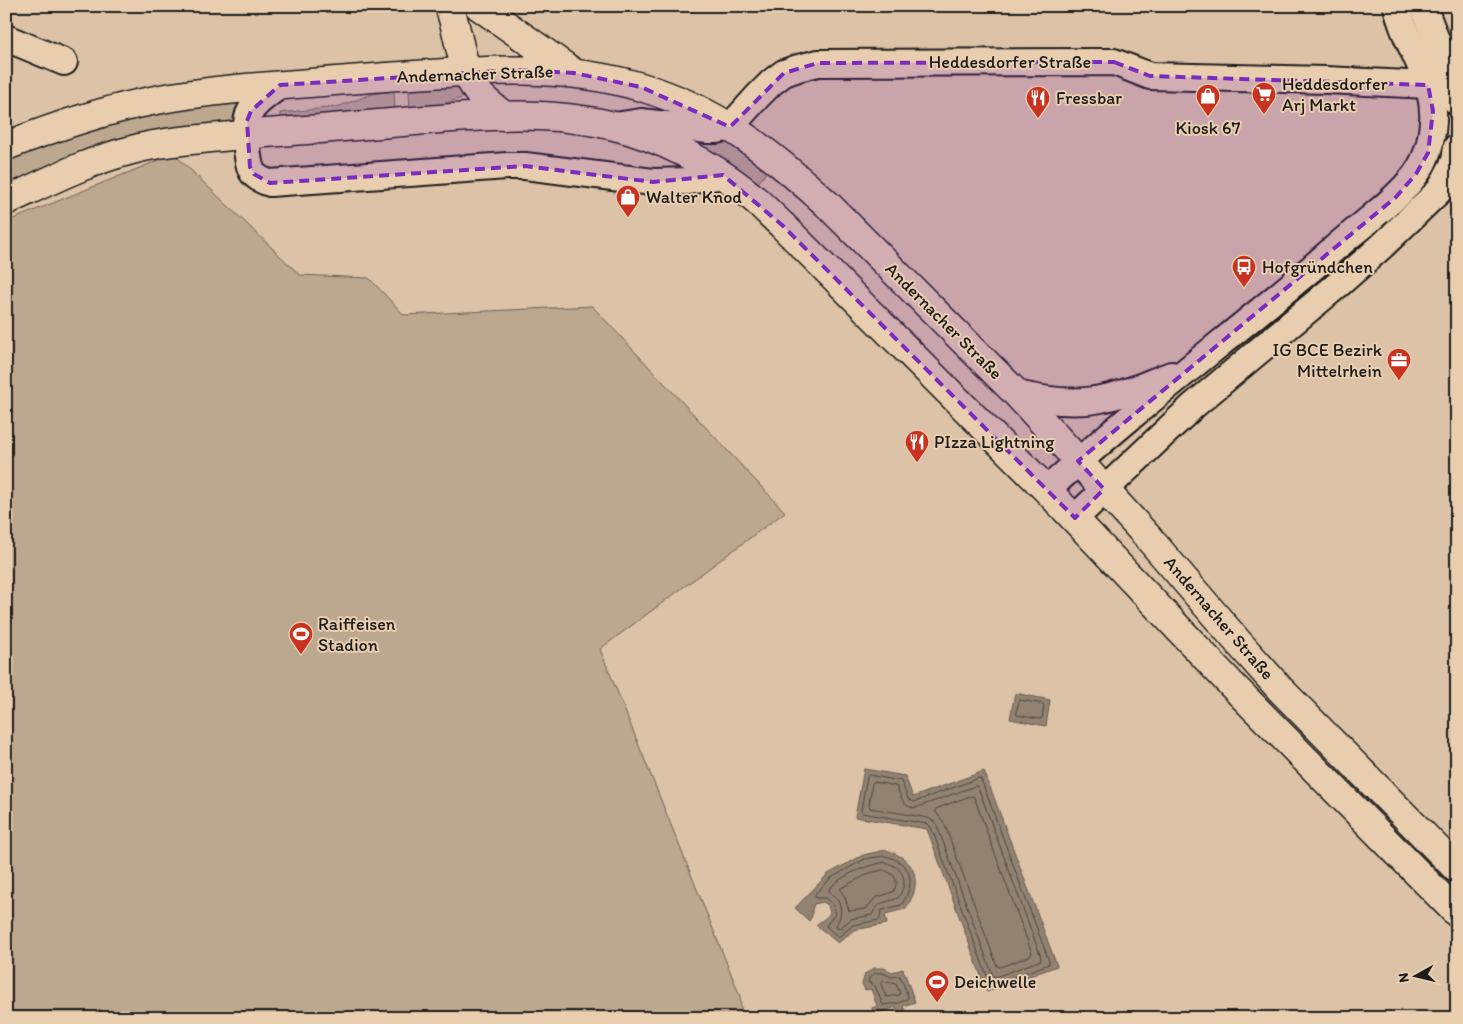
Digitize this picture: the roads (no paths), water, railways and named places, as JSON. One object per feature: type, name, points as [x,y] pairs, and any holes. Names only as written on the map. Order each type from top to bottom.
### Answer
[{"type":"street","points":[[448,6],[456,26],[466,72],[481,96],[504,116]]},
{"type":"street","points":[[479,6],[574,73]]},
{"type":"street","points":[[1397,6],[1407,37],[1426,78],[1445,92]]},
{"type":"street","points":[[1047,490],[1078,461],[1396,197],[1416,174],[1428,153],[1433,121],[1445,92],[1447,49],[1423,6]]},
{"type":"street","points":[[6,38],[64,62]]},
{"type":"street","name":"Heddesdorfer Straße","points":[[730,127],[758,96],[784,73],[818,63],[1114,62],[1150,76],[1326,80],[1445,92]]},
{"type":"street","name":"Andernacher Straße","points":[[6,146],[63,124],[153,101],[209,92],[280,85],[466,72],[514,70],[574,73],[641,87],[677,100],[712,116],[747,137],[777,160],[827,204],[1017,394],[1146,535],[1280,689],[1457,869]]},
{"type":"street","points":[[280,85],[258,103],[246,121],[250,166],[254,174],[262,181],[270,183],[507,166],[525,166],[653,182],[689,181],[723,176]]},
{"type":"street","name":"Andernacher Straße","points":[[6,201],[86,165],[131,150],[156,144],[247,134],[504,116],[591,121],[638,133],[675,148],[747,192],[782,225],[1075,518],[1231,684],[1457,913]]},
{"type":"street","points":[[615,126],[641,122],[708,130],[730,127]]},
{"type":"street","points":[[1075,518],[1193,406],[1341,282],[1440,190],[1455,161],[1457,147]]},
{"type":"street","points":[[1017,394],[1038,399],[1091,401],[1107,398],[1190,368]]},
{"type":"water","points":[[1015,693],[1050,700],[1046,726],[1010,719]]},
{"type":"water","points":[[864,769],[905,776],[913,797],[984,771],[1057,966],[987,992],[927,829],[855,817]]},
{"type":"water","points":[[886,850],[904,859],[912,867],[915,879],[914,894],[905,909],[885,914],[887,924],[854,930],[838,943],[816,925],[830,913],[828,905],[823,902],[814,904],[809,921],[795,908],[828,874],[863,855]]},
{"type":"water","points":[[874,968],[884,968],[892,972],[903,969],[915,1002],[903,1006],[905,1011],[899,1013],[896,1007],[874,1015],[872,1008],[877,1006],[871,989],[865,990],[862,984],[865,974]]},
{"type":"place","name":"Heddesdorfer Arj Markt","points":[[1264,115]]},
{"type":"place","name":"Kiosk 67","points":[[1208,117]]},
{"type":"place","name":"Fressbar","points":[[1038,119]]},
{"type":"place","name":"Walter Knod","points":[[628,218]]},
{"type":"place","name":"Hofgründchen","points":[[1244,288]]},
{"type":"place","name":"IG BCE Bezirk Mittelrhein","points":[[1399,381]]},
{"type":"place","name":"PIzza Lightning","points":[[917,463]]},
{"type":"place","name":"Raiffeisen Stadion","points":[[301,655]]},
{"type":"place","name":"Deichwelle","points":[[937,1003]]}]
